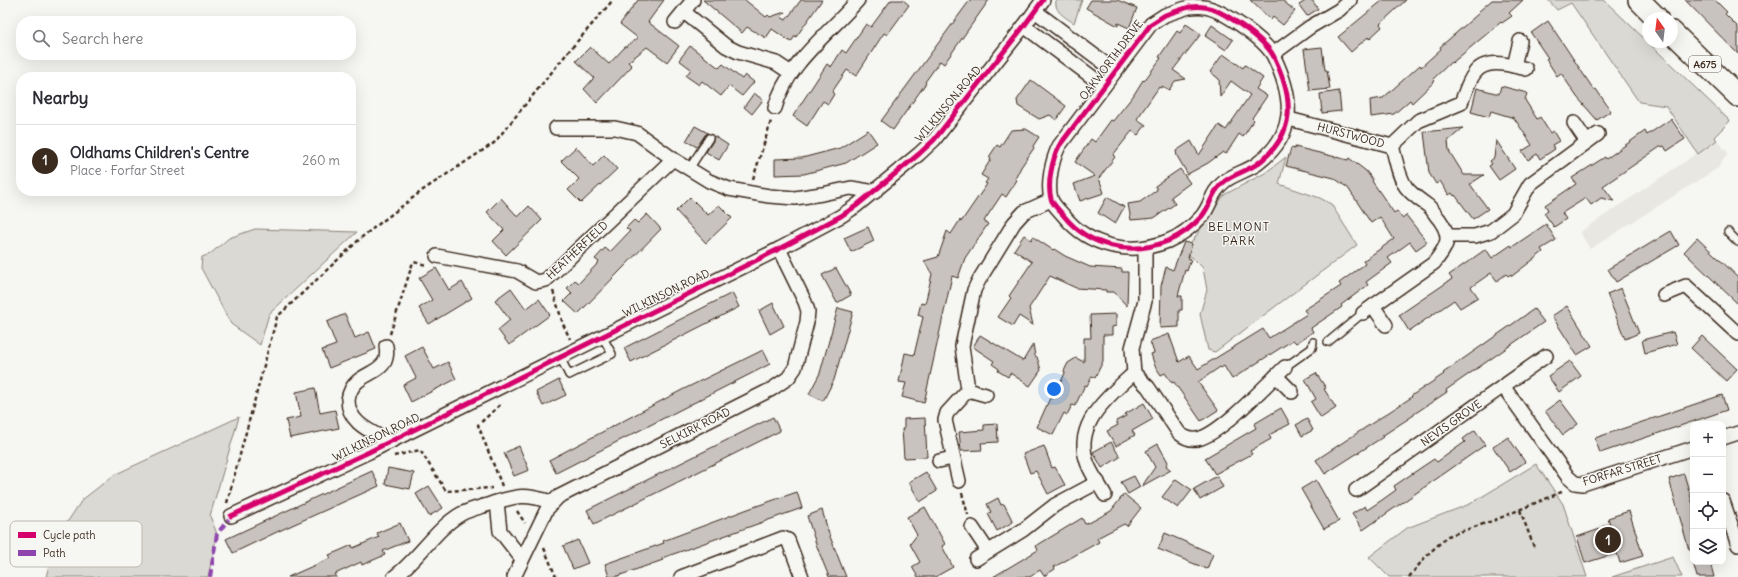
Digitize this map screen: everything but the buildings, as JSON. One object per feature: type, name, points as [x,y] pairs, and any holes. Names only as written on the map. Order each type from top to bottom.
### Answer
[{"type":"main road","points":[[1639,0],[1652,12]]},
{"type":"main road","name":"A675","points":[[1678,38],[1738,96]]},
{"type":"street","points":[[675,22],[693,0]]},
{"type":"street","points":[[775,108],[779,92],[791,73],[858,0]]},
{"type":"street","name":"WILKINSON ROAD","points":[[231,516],[390,442],[779,249],[841,216],[875,192],[934,140],[1043,0]]},
{"type":"street","points":[[1273,54],[1310,27],[1339,10],[1350,0]]},
{"type":"street","name":"OAKWORTH DRIVE","points":[[1189,4],[1219,11],[1260,39],[1273,54],[1284,81],[1288,100],[1289,119],[1280,140],[1268,155],[1255,166],[1227,180],[1219,186],[1212,194],[1202,216],[1190,227],[1168,241],[1145,248],[1122,248],[1104,244],[1088,238],[1072,226],[1051,200],[1050,175],[1053,158],[1059,146],[1151,24],[1165,15],[1189,4]]},
{"type":"street","points":[[1035,11],[1115,71]]},
{"type":"street","points":[[684,12],[726,46],[738,52],[776,63],[791,73]]},
{"type":"street","points":[[1024,26],[1104,86]]},
{"type":"street","points":[[1392,146],[1418,121],[1461,103],[1474,73],[1483,66],[1500,63],[1520,68],[1520,41]]},
{"type":"street","name":"HURSTWOOD","points":[[1289,119],[1392,146],[1402,180],[1407,189],[1429,206],[1445,228],[1448,236]]},
{"type":"street","points":[[1574,123],[1587,142]]},
{"type":"street","points":[[556,128],[625,129],[637,133],[673,159],[709,181],[722,187],[749,193],[795,198],[850,188],[875,192]]},
{"type":"street","points":[[1386,325],[1368,310],[1434,263],[1442,252],[1448,236],[1475,236],[1491,231],[1513,214],[1530,184],[1598,134]]},
{"type":"street","name":"HEATHERFIELD","points":[[437,256],[517,272],[536,282],[541,282],[549,277],[673,159]]},
{"type":"street","points":[[968,390],[962,346],[964,332],[977,285],[1014,223],[1024,212],[1051,200]]},
{"type":"street","points":[[1145,248],[1146,301],[1132,348],[1134,373],[1148,387],[1178,433],[1184,437],[1193,439],[1210,434],[1224,424],[1281,371],[1292,392]]},
{"type":"street","name":"SELKIRK ROAD","points":[[552,502],[558,497],[772,389],[788,378],[795,368],[807,322],[808,311],[806,302],[779,249]]},
{"type":"street","points":[[1664,295],[1686,286],[1738,334]]},
{"type":"street","points":[[386,346],[387,354],[385,362],[380,368],[357,382],[348,396],[348,404],[350,412],[361,425],[390,442]]},
{"type":"street","name":"NEVIS GROVE","points":[[1356,490],[1546,356]]},
{"type":"street","points":[[1105,494],[1086,461],[1083,447],[1085,434],[1089,423],[1102,403],[1134,373]]},
{"type":"street","name":"FORFAR STREET","points":[[1503,386],[1568,477],[1575,483],[1583,484],[1690,449]]},
{"type":"street","points":[[968,390],[986,395]]},
{"type":"street","points":[[958,481],[945,420],[947,413],[968,390]]},
{"type":"street","points":[[1726,437],[1738,433]]},
{"type":"street","points":[[939,461],[953,458]]},
{"type":"street","points":[[976,559],[1023,530],[1055,505],[1098,482]]},
{"type":"street","points":[[394,577],[450,522],[461,514],[522,495],[532,496],[552,502],[514,577]]},
{"type":"street","points":[[497,502],[500,531],[522,559]]},
{"type":"street","points":[[1726,511],[1738,545]]},
{"type":"street","points":[[972,528],[988,552]]},
{"type":"street","points":[[681,577],[783,538],[788,540],[802,577]]},
{"type":"lane","points":[[690,169],[708,138]]},
{"type":"lane","points":[[1728,232],[1738,242]]},
{"type":"lane","points":[[1328,342],[1368,310]]},
{"type":"lane","points":[[560,357],[569,375],[612,354],[602,336]]},
{"type":"lane","points":[[1281,371],[1312,348],[1313,342]]},
{"type":"path","points":[[231,516],[227,502],[277,318],[362,237],[423,190],[494,143],[613,0]]},
{"type":"path","points":[[749,193],[775,108]]},
{"type":"path","points":[[386,346],[413,262],[431,266],[437,256]]},
{"type":"path","points":[[549,277],[563,324],[572,342]]},
{"type":"path","points":[[369,452],[374,460],[420,450],[446,491],[502,487],[478,425],[506,400]]},
{"type":"path","points":[[958,481],[972,528]]},
{"type":"path","points":[[1409,577],[1427,555],[1448,536],[1496,520],[1520,510],[1568,489],[1575,483]]},
{"type":"path","points":[[1520,510],[1534,547]]},
{"type":"shaded area","points":[[1056,0],[1082,0],[1074,23],[1058,11]]},
{"type":"shaded area","points":[[1548,0],[1604,0],[1642,36],[1642,48],[1654,48],[1730,121],[1714,137],[1717,140],[1698,154],[1666,106],[1639,102],[1571,3],[1557,10]]},
{"type":"shaded area","points":[[1717,140],[1728,153],[1718,168],[1590,249],[1580,232]]},
{"type":"shaded area","points":[[1286,157],[1279,184],[1320,198],[1331,204],[1357,245],[1215,352],[1208,350],[1200,314],[1207,290],[1203,268],[1192,257],[1179,253],[1189,246],[1224,195],[1265,173]]},
{"type":"shaded area","points":[[255,229],[357,232],[269,314],[260,345],[231,324],[201,268],[202,257],[210,254],[229,238]]},
{"type":"shaded area","points":[[239,417],[210,516],[217,534],[208,577],[46,577],[49,567],[142,567],[142,521],[68,521],[82,500],[114,475]]},
{"type":"shaded area","points":[[1536,464],[1563,504],[1587,577],[1389,577],[1369,557],[1407,528],[1470,504]]},
{"type":"shaded area","points":[[1673,557],[1682,577],[1612,577]]},
{"type":"marked path","points":[[210,577],[217,534],[231,516]]},
{"type":"cycle path","points":[[231,516],[369,452],[779,249],[841,216],[856,206],[934,140],[1043,0]]},
{"type":"cycle path","points":[[1189,7],[1204,7],[1221,13],[1243,26],[1269,50],[1281,72],[1288,101],[1288,115],[1285,128],[1279,141],[1270,153],[1257,164],[1232,176],[1220,185],[1202,216],[1177,236],[1154,246],[1140,248],[1112,246],[1098,241],[1074,227],[1052,201],[1050,193],[1050,179],[1056,152],[1151,24],[1165,15],[1189,7]]},
{"type":"place","name":"Oldhams Children's Centre","points":[[1608,540]]},
{"type":"district","name":"BELMONT PARK","points":[[1239,234]]}]
